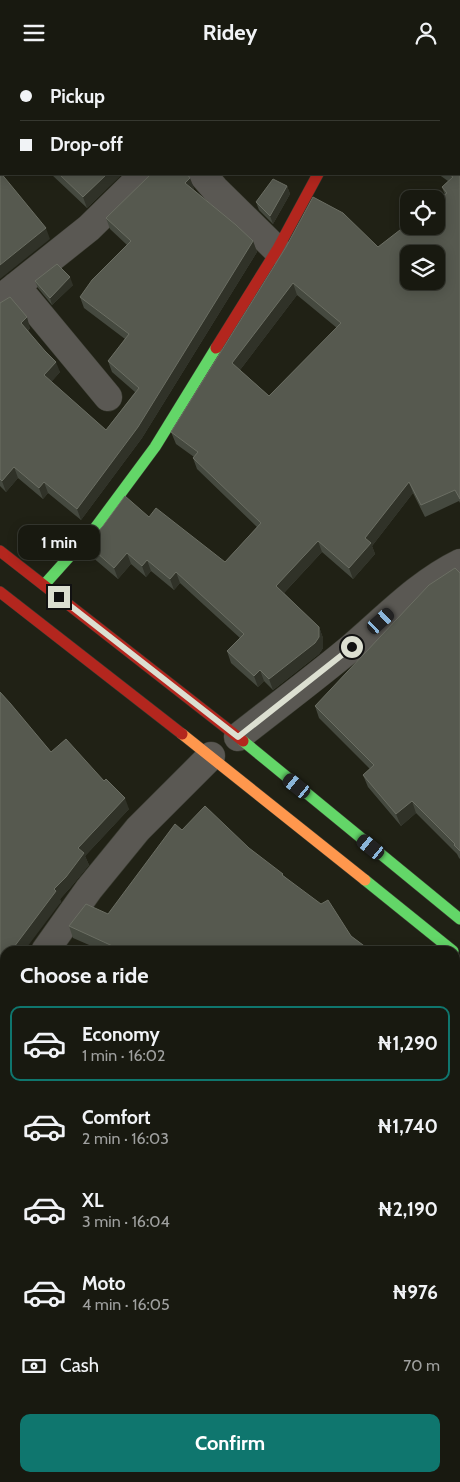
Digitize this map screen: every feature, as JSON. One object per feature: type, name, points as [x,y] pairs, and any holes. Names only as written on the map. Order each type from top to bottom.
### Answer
[{"type":"street","points":[[108,397],[8,293],[89,228],[143,175]]},
{"type":"street","points":[[203,175],[277,250]]},
{"type":"street","points":[[44,585],[95,529],[155,447],[277,250],[317,175]]},
{"type":"street","points":[[0,551],[238,737],[460,919]]},
{"type":"street","points":[[238,737],[352,647],[395,607],[446,570],[460,563]]},
{"type":"street","points":[[0,592],[211,756],[447,946]]},
{"type":"street","points":[[49,946],[89,889],[138,829],[211,756]]},
{"type":"building","points":[[0,175],[2,175],[46,228],[0,265]]},
{"type":"building","points":[[60,175],[106,175],[83,197]]},
{"type":"building","points":[[150,175],[188,175],[190,178],[185,183],[253,241],[138,427],[77,509],[44,482],[39,488],[14,467],[2,481],[0,479],[0,303],[10,297],[27,317],[21,323],[56,362],[44,375],[106,430],[139,388],[108,361],[129,334],[80,297],[92,280],[131,241],[106,218]]},
{"type":"building","points":[[450,175],[460,175],[460,499],[455,490],[421,505],[409,482],[365,538],[371,543],[349,568],[318,541],[276,586],[319,627],[319,637],[315,643],[269,679],[260,670],[254,676],[227,651],[244,634],[176,572],[170,579],[147,560],[142,566],[127,553],[114,568],[87,544],[125,496],[149,517],[156,508],[225,562],[261,523],[193,458],[198,452],[171,432],[286,247],[313,197],[343,213],[378,247],[400,230],[400,235],[445,235],[445,194],[447,193],[442,187],[453,177]],"holes":[[[293,283],[341,323],[269,396],[232,363]]]},
{"type":"building","points":[[273,179],[287,186],[270,216],[256,202]]},
{"type":"building","points":[[57,264],[70,277],[50,298],[35,281]]},
{"type":"building","points":[[455,568],[460,573],[460,851],[412,801],[396,814],[363,775],[374,765],[315,706],[429,585]]},
{"type":"building","points":[[0,692],[51,752],[66,739],[104,781],[106,779],[125,798],[78,848],[84,853],[66,877],[54,889],[56,891],[15,946],[0,946]]},
{"type":"building","points":[[205,806],[249,848],[282,875],[321,904],[328,900],[351,936],[364,946],[112,946],[69,926],[86,904],[108,914],[175,824],[182,830]]},
{"type":"traffic: fast","points":[[44,585],[95,528],[155,447],[216,348]]},
{"type":"traffic: fast","points":[[243,741],[460,919]]},
{"type":"traffic: fast","points":[[365,880],[447,946]]},
{"type":"traffic: slow","points":[[182,734],[365,880]]},
{"type":"traffic: jam","points":[[216,348],[277,250],[317,175]]},
{"type":"traffic: jam","points":[[0,551],[243,741]]},
{"type":"traffic: jam","points":[[0,592],[182,734]]},
{"type":"route","points":[[59,597],[238,737],[352,647]]}]
